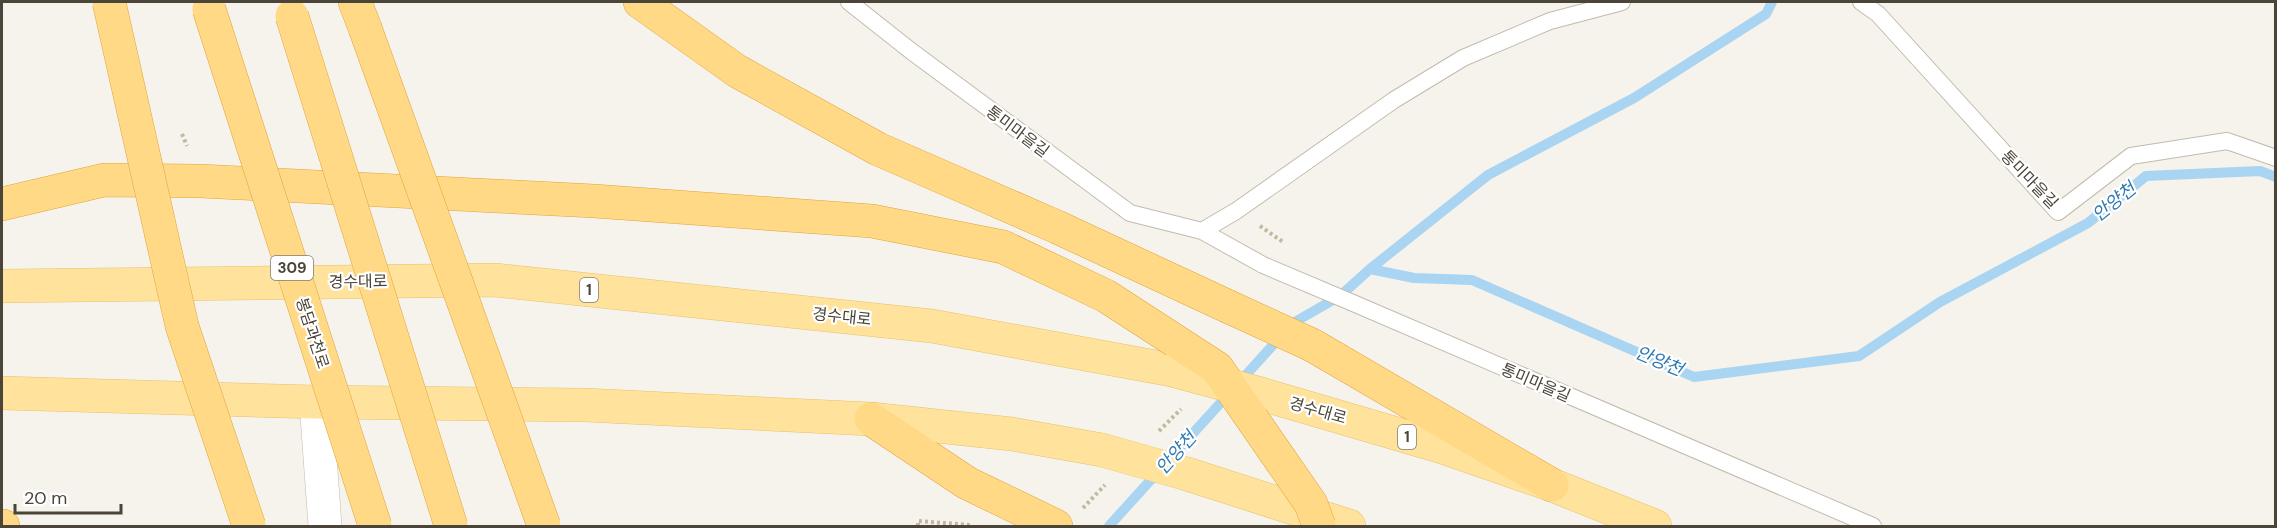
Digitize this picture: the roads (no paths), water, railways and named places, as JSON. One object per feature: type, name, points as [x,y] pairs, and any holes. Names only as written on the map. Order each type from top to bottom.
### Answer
[{"type":"highway","points":[[108,2],[182,326],[249,526]]},
{"type":"highway","points":[[640,2],[737,71],[878,149],[1057,227],[1312,345],[1552,485]]},
{"type":"highway","name":"봉담과천로","points":[[208,5],[375,526]]},
{"type":"highway","points":[[290,9],[450,526]]},
{"type":"highway","points":[[360,15],[544,526]]},
{"type":"highway","points":[[2,204],[105,180],[200,181],[518,196],[872,221],[1003,247],[1106,296],[1217,368],[1311,504],[1319,526]]},
{"type":"highway","points":[[871,419],[967,483],[1047,522]]},
{"type":"main road","name":"경수대로","points":[[2,286],[495,280],[932,326],[1172,370],[1261,394],[1442,447],[1552,485],[1655,526]]},
{"type":"main road","points":[[2,393],[316,402],[585,405],[871,419],[1012,434],[1102,450],[1187,474],[1349,526]]},
{"type":"street","points":[[316,402],[325,526]]},
{"type":"lane","name":"통미마을길","points":[[849,2],[920,58],[1130,213],[1202,231],[1263,265],[1873,526]]},
{"type":"lane","points":[[1202,231],[1236,211],[1394,100],[1463,58],[1550,21],[1622,2]]},
{"type":"lane","name":"통미마을길","points":[[1861,2],[1878,14],[2058,212],[2131,156],[2228,141],[2276,158]]},
{"type":"waterway","points":[[1370,269],[1488,175],[1634,98],[1766,14],[1772,2]]},
{"type":"waterway","name":"안양천","points":[[1109,526],[1293,323],[1340,296],[1370,269],[1414,278],[1472,280],[1694,377],[1859,356],[1940,302],[2088,223],[2146,176],[2260,171],[2276,177]]}]
